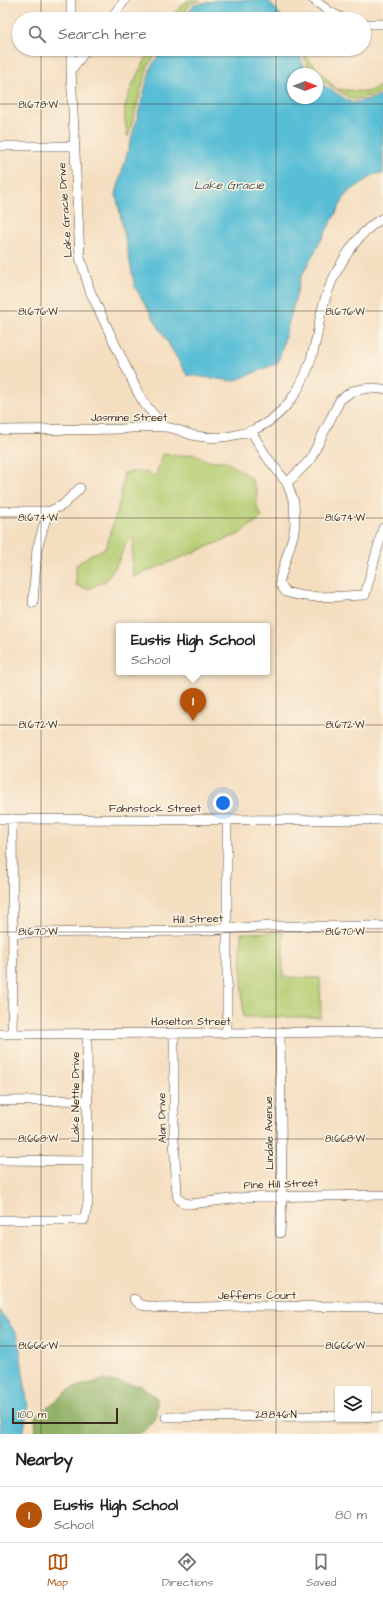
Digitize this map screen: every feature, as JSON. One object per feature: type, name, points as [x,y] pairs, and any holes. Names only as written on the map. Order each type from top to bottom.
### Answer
[{"type":"street","points":[[71,0],[71,12]]},
{"type":"street","points":[[116,12],[125,0]]},
{"type":"street","points":[[314,0],[330,12]]},
{"type":"street","points":[[371,24],[383,24]]},
{"type":"street","name":"Lake Gracie Drive","points":[[71,56],[74,146],[82,270],[101,317],[138,393],[144,403],[164,426]]},
{"type":"street","points":[[71,70],[82,56]]},
{"type":"street","points":[[0,146],[74,146]]},
{"type":"street","points":[[383,218],[370,226],[359,239],[334,278],[322,306],[313,352],[299,389],[282,411],[251,431],[266,456],[287,482],[294,502],[295,524],[280,579],[280,584],[286,592],[301,596],[365,595],[383,528]]},
{"type":"street","points":[[287,482],[310,460],[328,421],[340,400],[352,391],[369,388],[383,389]]},
{"type":"street","name":"Jasmine Street","points":[[0,430],[121,429],[164,426],[190,434],[217,437],[236,435],[251,431]]},
{"type":"street","points":[[0,511],[50,511],[63,504],[80,488]]},
{"type":"street","points":[[33,603],[37,548],[41,532],[50,511]]},
{"type":"street","name":"Fahnstock Street","points":[[0,819],[383,820]]},
{"type":"street","points":[[12,819],[12,1034]]},
{"type":"street","points":[[227,820],[227,1032]]},
{"type":"street","name":"Hill Street","points":[[13,933],[197,931],[268,926],[383,926]]},
{"type":"street","name":"Lindale Avenue","points":[[280,1032],[282,1196],[280,1233]]},
{"type":"street","name":"Haselton Street","points":[[0,1034],[383,1032]]},
{"type":"street","name":"Lake Nettie Drive","points":[[0,1220],[84,1220],[88,1203],[87,1033]]},
{"type":"street","name":"Alan Drive","points":[[174,1033],[176,1178],[177,1194],[181,1201]]},
{"type":"street","points":[[0,1101],[88,1100]]},
{"type":"street","points":[[0,1160],[88,1161]]},
{"type":"street","name":"Pine Hill Street","points":[[181,1201],[186,1204],[191,1204],[240,1197],[383,1195]]},
{"type":"street","name":"Jefferis Court","points":[[134,1299],[141,1305],[159,1308],[245,1306],[383,1307]]},
{"type":"street","points":[[166,1417],[335,1416]]},
{"type":"street","points":[[371,1417],[383,1416]]},
{"type":"green space","points":[[188,0],[201,0],[191,3],[185,12],[175,12]]},
{"type":"green space","points":[[148,56],[155,56],[148,66],[128,137],[125,116],[126,103],[128,95]]},
{"type":"green space","points":[[304,56],[306,56],[317,68],[309,68]]},
{"type":"green space","points":[[323,75],[336,89],[367,92],[383,85],[383,93],[353,100],[323,81]]},
{"type":"green space","points":[[162,454],[179,456],[195,454],[208,461],[225,461],[240,470],[252,479],[257,492],[257,506],[262,517],[239,534],[133,577],[132,555],[134,536],[126,544],[116,566],[105,581],[88,589],[76,585],[76,565],[90,555],[106,548],[120,500],[124,473],[141,471],[154,476],[157,472]]},
{"type":"green space","points":[[283,932],[283,977],[320,978],[321,1017],[243,1017],[241,933]]},
{"type":"green space","points":[[103,1380],[142,1386],[157,1398],[157,1416],[143,1432],[137,1434],[36,1434],[35,1417],[72,1388]]},
{"type":"water","points":[[217,0],[268,0],[278,12],[189,12],[194,5]]},
{"type":"water","name":"Lake Gracie","points":[[158,56],[300,56],[305,68],[287,68],[287,104],[323,104],[323,85],[352,103],[383,96],[383,174],[375,174],[347,193],[301,277],[278,363],[234,381],[187,375],[135,287],[116,194],[151,67]]},
{"type":"water","points":[[0,1311],[18,1336],[28,1408],[23,1434],[0,1434]]},
{"type":"place","name":"Eustis High School","points":[[193,721]]}]
